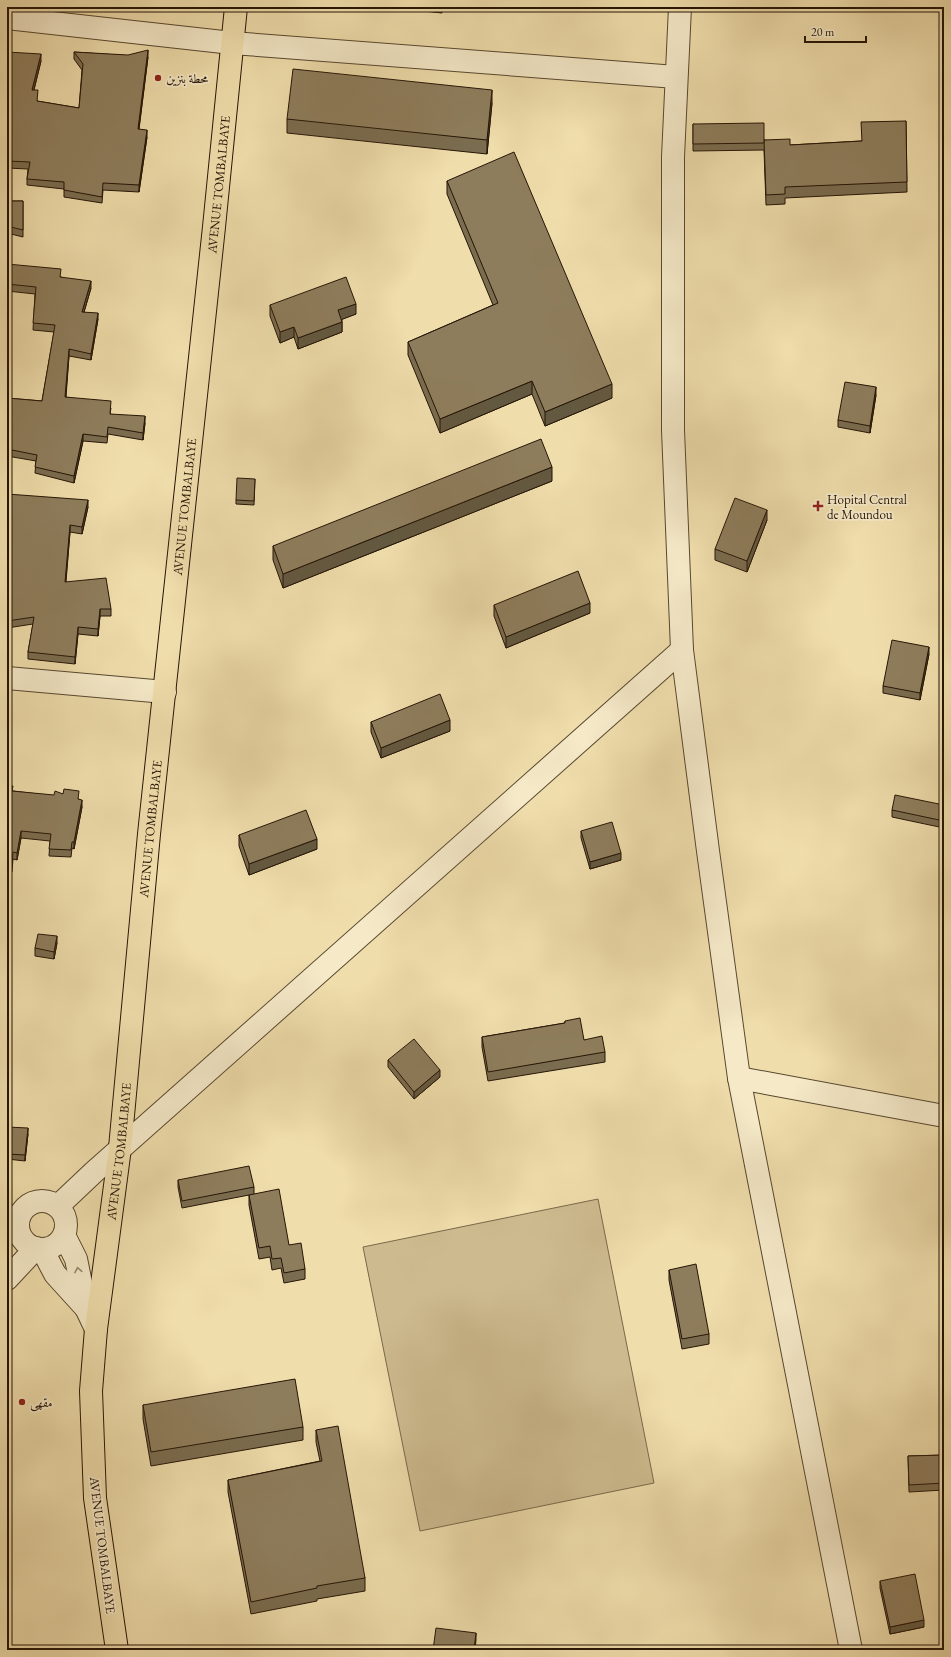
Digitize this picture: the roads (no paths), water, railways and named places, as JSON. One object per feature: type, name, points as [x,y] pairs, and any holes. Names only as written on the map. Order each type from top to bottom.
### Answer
[{"type":"main road","name":"AVENUE TOMBALBAYE","points":[[117,1650],[95,1498],[91,1391],[96,1329],[120,1148],[148,841],[214,235],[236,7]]},
{"type":"street","points":[[680,7],[673,157],[672,430],[682,650],[739,1078],[851,1650]]},
{"type":"street","points":[[7,18],[232,43],[676,78]]},
{"type":"street","points":[[58,1206],[120,1148],[682,650]]},
{"type":"street","points":[[7,678],[165,692]]},
{"type":"street","points":[[739,1078],[944,1116]]},
{"type":"street","points":[[7,1279],[39,1249],[55,1246],[64,1235],[66,1227],[65,1218],[58,1206],[45,1201],[35,1202],[26,1208],[13,1225],[25,1242],[39,1249],[55,1274],[86,1308]]},
{"type":"street","points":[[64,1235],[76,1259],[86,1308],[96,1329]]},
{"type":"place","name":"محطة بنزين","points":[[158,78]]},
{"type":"place","name":"Hopital Central de Moundou","points":[[818,506]]},
{"type":"place","name":"مقهى","points":[[22,1402]]}]
